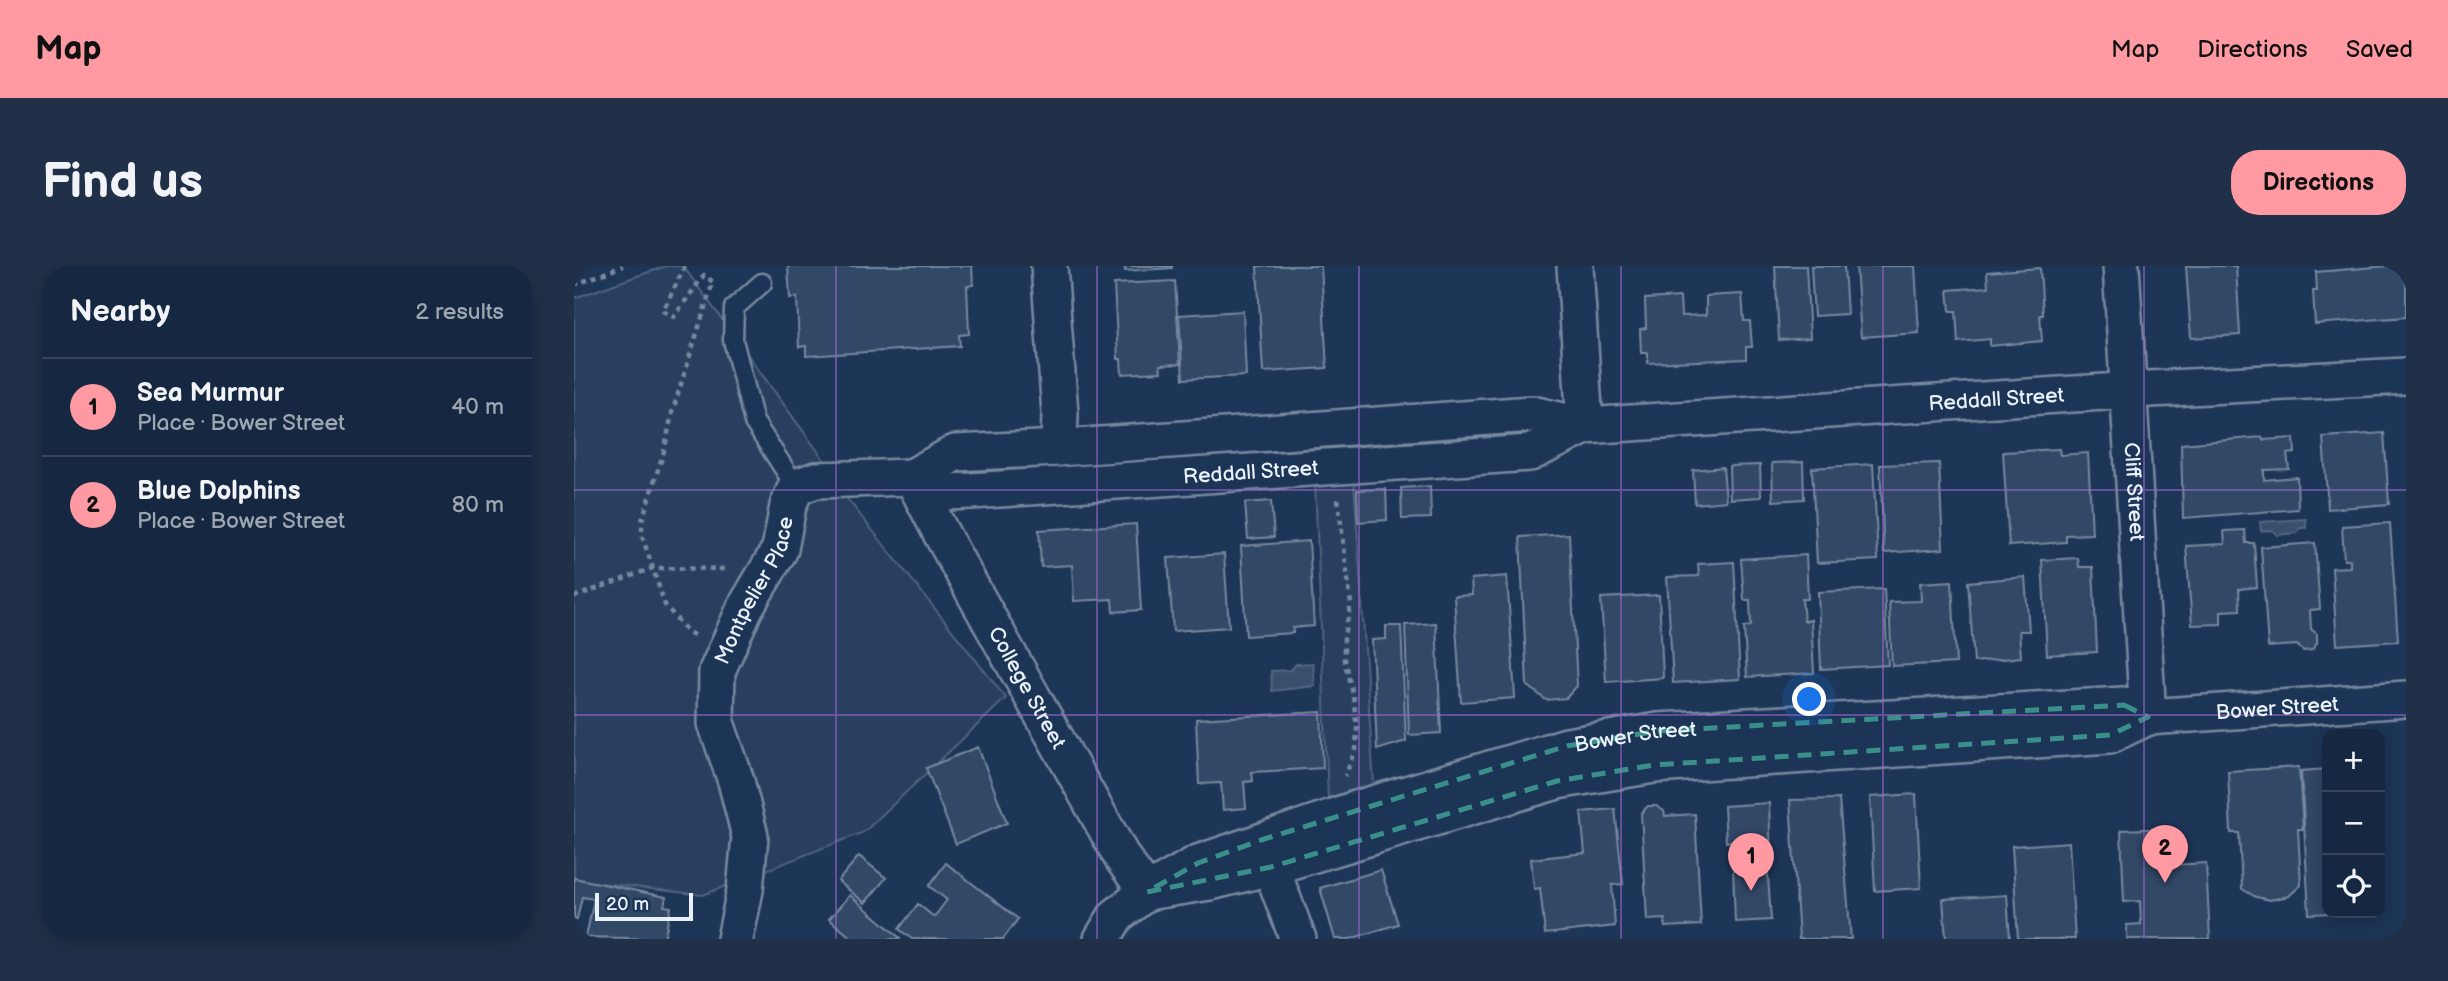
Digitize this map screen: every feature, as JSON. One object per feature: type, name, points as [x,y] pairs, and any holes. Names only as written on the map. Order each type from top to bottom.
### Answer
[{"type":"street","points":[[1049,266],[1060,413],[1059,448]]},
{"type":"street","points":[[1575,266],[1585,426]]},
{"type":"street","name":"Cliff Street","points":[[2121,266],[2148,717]]},
{"type":"street","name":"Reddall Street","points":[[912,477],[955,453],[1532,414],[1585,426],[2130,390],[2406,376]]},
{"type":"street","name":"Reddall Street","points":[[796,487],[816,480],[912,477],[947,492],[1530,453],[1585,426]]},
{"type":"street","name":"College Street","points":[[912,477],[1123,859],[1147,892]]},
{"type":"street","name":"Montpelier Place","points":[[735,939],[745,890],[750,836],[736,781],[716,723],[717,671],[745,608],[780,549],[788,506],[796,487]]},
{"type":"street","name":"Bower Street","points":[[1266,853],[1557,781],[1654,765],[2110,734],[2148,717],[2406,699]]},
{"type":"street","name":"Bower Street","points":[[1102,939],[1116,916],[1147,892],[1210,882],[1353,810],[1567,746],[1658,731],[2124,705],[2148,717]]},
{"type":"street","points":[[1266,853],[1298,939]]},
{"type":"lane","points":[[762,283],[734,308],[733,340],[754,422],[796,487]]},
{"type":"path","points":[[574,285],[623,266]]},
{"type":"path","points":[[685,266],[663,311],[674,317],[704,275],[713,282],[642,520],[642,536],[665,605],[687,631],[725,653]]},
{"type":"path","points":[[1331,466],[1337,490],[1351,604],[1343,636],[1353,696],[1356,739],[1356,750],[1345,778],[1353,810]]},
{"type":"path","points":[[574,597],[653,568],[735,569]]},
{"type":"highlighted area","points":[[2124,705],[2148,717],[2110,735],[1654,765],[1557,781],[1271,867],[1147,892],[1198,863],[1261,840],[1567,746],[1658,731]]},
{"type":"shaded area","points":[[666,266],[683,266],[825,461],[849,501],[1006,698],[864,832],[703,895],[574,880],[574,298]]},
{"type":"shaded area","points":[[1354,481],[1374,785],[1328,798],[1315,483]]},
{"type":"shaded area","points":[[2306,519],[2306,528],[2300,528],[2296,533],[2277,535],[2272,530],[2261,531],[2260,522]]},
{"type":"shaded area","points":[[1313,663],[1315,686],[1272,691],[1271,671],[1291,670],[1296,664]]},
{"type":"building","points":[[788,266],[972,266],[973,285],[967,286],[969,334],[959,335],[960,346],[806,356],[806,346],[799,347],[797,297],[790,298]]},
{"type":"building","points":[[1125,266],[1172,266],[1172,268],[1125,271]]},
{"type":"building","points":[[1257,266],[1321,266],[1327,368],[1263,372]]},
{"type":"building","points":[[1775,266],[1806,266],[1810,338],[1779,340]]},
{"type":"building","points":[[1811,266],[1844,266],[1847,314],[1814,316]]},
{"type":"building","points":[[1856,266],[1915,266],[1919,333],[1861,337]]},
{"type":"building","points":[[2186,266],[2236,266],[2240,335],[2191,338]]},
{"type":"building","points":[[2406,266],[2406,317],[2315,324],[2313,291],[2317,291],[2316,272]]},
{"type":"building","points":[[2040,268],[2042,341],[1990,346],[1990,339],[1958,342],[1956,311],[1950,311],[1948,290],[1988,287],[1987,272]]},
{"type":"building","points":[[1175,281],[1180,364],[1160,365],[1161,372],[1122,374],[1121,359],[1118,359],[1114,284]]},
{"type":"building","points":[[1742,294],[1744,321],[1750,321],[1752,347],[1746,347],[1746,359],[1648,363],[1648,353],[1641,353],[1640,329],[1646,328],[1645,299],[1680,297],[1681,316],[1706,315],[1706,296]]},
{"type":"building","points":[[1243,311],[1246,376],[1183,379],[1179,315]]},
{"type":"building","points":[[2384,433],[2389,504],[2328,509],[2323,437]]},
{"type":"building","points":[[2262,437],[2263,440],[2294,438],[2295,453],[2287,454],[2289,469],[2264,470],[2264,480],[2297,477],[2298,509],[2183,518],[2181,444]]},
{"type":"building","points":[[2059,449],[2060,455],[2088,453],[2092,534],[2066,535],[2066,542],[2009,546],[2003,452]]},
{"type":"building","points":[[1803,462],[1804,499],[1773,501],[1772,463]]},
{"type":"building","points":[[1939,463],[1943,549],[1884,553],[1880,465]]},
{"type":"building","points":[[1873,464],[1878,560],[1817,563],[1812,468]]},
{"type":"building","points":[[1760,465],[1761,497],[1730,499],[1729,466]]},
{"type":"building","points":[[1723,467],[1726,501],[1695,504],[1693,470]]},
{"type":"building","points":[[1430,486],[1431,518],[1402,519],[1401,488]]},
{"type":"building","points":[[1386,489],[1387,520],[1358,522],[1357,490]]},
{"type":"building","points":[[1271,501],[1274,537],[1248,539],[1245,503]]},
{"type":"building","points":[[2390,523],[2398,641],[2337,645],[2332,568],[2350,567],[2350,560],[2344,560],[2342,526]]},
{"type":"building","points":[[1136,524],[1141,610],[1113,612],[1112,599],[1074,601],[1072,565],[1041,567],[1039,530]]},
{"type":"building","points":[[2245,530],[2246,543],[2254,543],[2257,587],[2239,589],[2240,610],[2221,611],[2221,624],[2192,625],[2186,546],[2225,544],[2224,531]]},
{"type":"building","points":[[1569,534],[1577,686],[1566,698],[1546,700],[1527,685],[1520,537]]},
{"type":"building","points":[[1309,541],[1314,626],[1293,628],[1293,633],[1246,636],[1241,546]]},
{"type":"building","points":[[2315,543],[2320,609],[2310,610],[2311,629],[2317,634],[2317,643],[2312,650],[2303,651],[2297,645],[2268,647],[2261,547]]},
{"type":"building","points":[[1224,554],[1229,627],[1173,631],[1168,558]]},
{"type":"building","points":[[1806,555],[1808,599],[1802,599],[1804,621],[1811,620],[1814,673],[1747,677],[1744,627],[1751,626],[1750,600],[1744,600],[1741,559]]},
{"type":"building","points":[[2078,558],[2079,567],[2093,567],[2097,652],[2047,655],[2042,560]]},
{"type":"building","points":[[1734,562],[1740,679],[1673,683],[1667,577],[1699,576],[1698,564]]},
{"type":"building","points":[[1507,576],[1515,698],[1461,702],[1454,596],[1472,595],[1471,579]]},
{"type":"building","points":[[2025,577],[2029,631],[2019,631],[2021,657],[1974,662],[1968,582]]},
{"type":"building","points":[[1952,581],[1956,663],[1892,666],[1889,602],[1921,601],[1920,583]]},
{"type":"building","points":[[1884,589],[1888,665],[1821,669],[1818,592]]},
{"type":"building","points":[[1659,595],[1663,678],[1606,682],[1601,598]]},
{"type":"building","points":[[1436,623],[1441,733],[1409,735],[1405,625]]},
{"type":"building","points":[[1386,626],[1401,626],[1406,741],[1377,750],[1372,640],[1386,639]]},
{"type":"building","points":[[1321,712],[1323,768],[1252,772],[1253,781],[1244,782],[1246,808],[1223,810],[1221,783],[1199,784],[1196,719]]},
{"type":"building","points":[[978,747],[1007,823],[956,844],[926,768]]},
{"type":"building","points":[[2299,767],[2303,829],[2298,829],[2301,885],[2289,896],[2270,900],[2256,897],[2242,889],[2239,833],[2231,833],[2228,771]]},
{"type":"building","points":[[2322,769],[2322,913],[2309,914],[2301,771]]},
{"type":"building","points":[[1916,794],[1921,888],[1875,891],[1870,797]]},
{"type":"building","points":[[1839,799],[1851,939],[1799,939],[1790,800]]},
{"type":"building","points":[[1769,803],[1771,861],[1767,861],[1771,920],[1735,922],[1732,841],[1726,842],[1724,806]]},
{"type":"building","points":[[1648,806],[1656,806],[1664,811],[1665,816],[1695,814],[1701,925],[1665,927],[1665,919],[1647,920],[1641,813]]},
{"type":"building","points":[[1615,809],[1623,884],[1612,885],[1615,926],[1545,934],[1540,888],[1534,889],[1531,859],[1585,853],[1581,812]]},
{"type":"building","points":[[2172,828],[2174,865],[2206,863],[2210,939],[2127,939],[2127,925],[2141,924],[2140,901],[2124,902],[2121,830]]},
{"type":"building","points":[[2069,842],[2075,939],[2018,939],[2012,846]]},
{"type":"building","points":[[859,856],[886,878],[865,903],[838,881]]},
{"type":"building","points":[[946,863],[1018,919],[1003,939],[912,939],[899,929],[918,904],[934,917],[947,900],[929,886]]},
{"type":"building","points":[[1381,870],[1398,924],[1350,939],[1335,939],[1320,888]]},
{"type":"building","points":[[574,878],[666,897],[664,906],[671,907],[664,939],[586,937],[594,899],[582,897],[577,919],[574,918]]},
{"type":"building","points":[[850,895],[900,939],[853,939],[829,919]]},
{"type":"building","points":[[2007,895],[2010,939],[1946,939],[1943,899]]},
{"type":"place","name":"Blue Dolphins","points":[[2165,883]]},
{"type":"place","name":"Sea Murmur","points":[[1751,891]]}]
